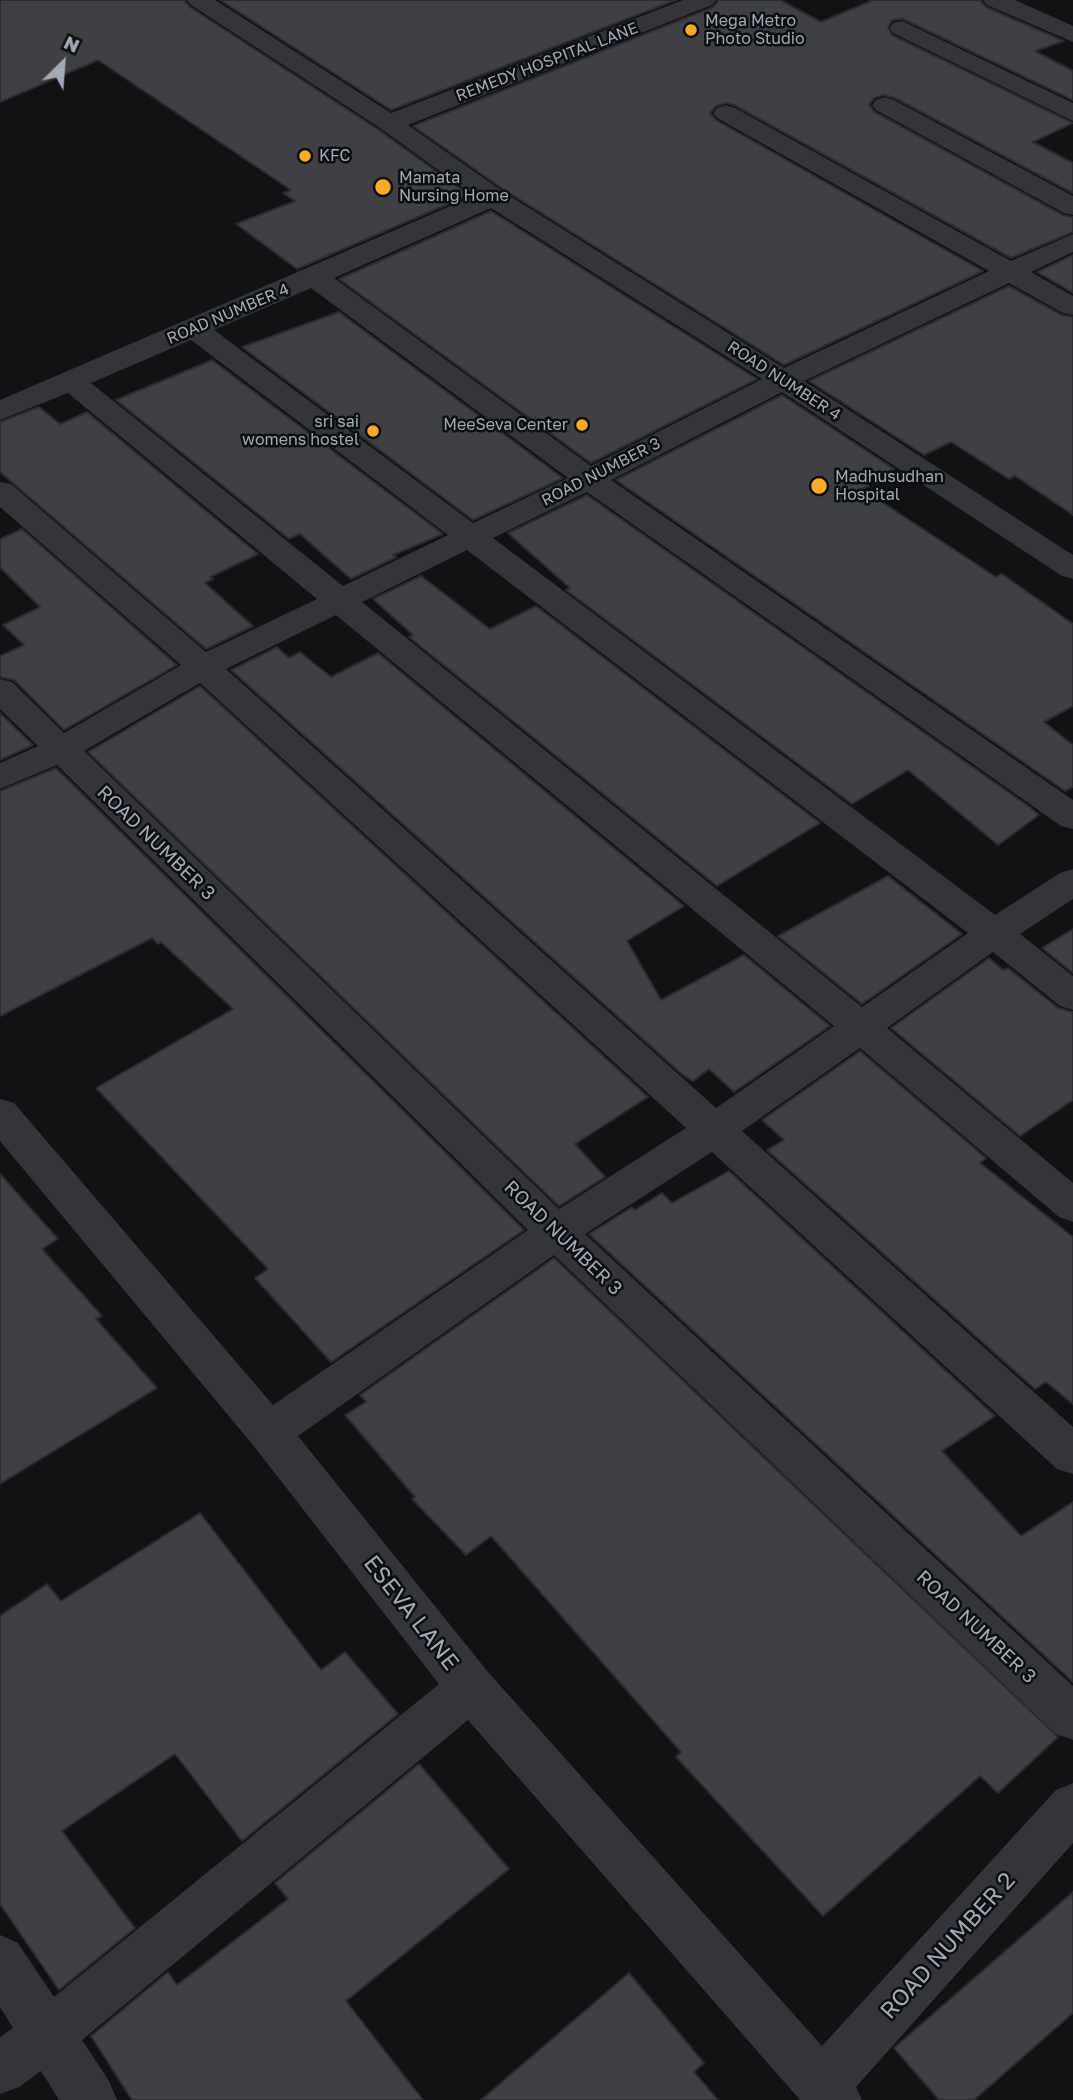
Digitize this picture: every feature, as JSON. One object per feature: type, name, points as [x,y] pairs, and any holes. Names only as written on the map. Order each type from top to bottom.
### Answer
[{"type":"street","name":"ROAD NUMBER 4","points":[[199,0],[388,123],[494,197],[783,380],[1073,569]]},
{"type":"street","name":"REMEDY HOSPITAL LANE","points":[[388,123],[704,0]]},
{"type":"street","points":[[995,0],[1073,35]]},
{"type":"street","points":[[902,28],[1073,113]]},
{"type":"street","points":[[885,105],[1073,207]]},
{"type":"street","points":[[726,113],[1073,307]]},
{"type":"street","name":"ROAD NUMBER 4","points":[[0,411],[494,197]]},
{"type":"street","name":"ROAD NUMBER 3","points":[[0,777],[60,750],[202,667],[589,479],[783,380],[1073,242]]},
{"type":"street","points":[[314,277],[589,479],[1073,817]]},
{"type":"street","points":[[194,328],[994,933],[1073,996]]},
{"type":"street","points":[[71,381],[861,1027],[1073,1206]]},
{"type":"street","points":[[0,491],[202,667],[1073,1455]]},
{"type":"street","name":"ROAD NUMBER 3","points":[[0,690],[556,1232],[1073,1718]]},
{"type":"street","points":[[268,1432],[556,1232],[715,1130],[994,933],[1073,883]]},
{"type":"street","name":"ESEVA LANE","points":[[0,1114],[268,1432],[471,1688],[828,2093]]},
{"type":"street","points":[[0,2068],[48,2035],[471,1688]]},
{"type":"street","name":"ROAD NUMBER 2","points":[[828,2093],[1073,1807]]},
{"type":"street","points":[[0,1961],[90,2100]]},
{"type":"building","points":[[0,0],[184,0],[190,7],[379,130],[469,195],[297,269],[236,224],[295,201],[283,193],[291,190],[98,60],[0,102]]},
{"type":"building","points":[[220,0],[676,0],[391,110]]},
{"type":"building","points":[[719,0],[780,0],[821,22],[873,0],[980,0],[986,7],[1064,41],[1035,51],[1073,71],[1073,100],[903,19],[892,20],[888,27],[892,35],[1073,123],[1033,142],[1073,163],[1073,193],[895,98],[884,95],[874,98],[869,105],[875,112],[1063,215],[1073,217],[1073,232],[1011,258],[736,106],[727,103],[716,106],[710,113],[716,120],[983,271],[784,365],[503,189],[413,126],[713,7]]},
{"type":"building","points":[[491,211],[757,379],[591,463],[339,279]]},
{"type":"building","points":[[1073,255],[1073,293],[1037,272]]},
{"type":"building","points":[[1009,286],[1062,315],[1073,317],[1073,515],[1015,476],[1009,479],[951,442],[924,455],[809,381]]},
{"type":"building","points":[[339,312],[563,478],[473,520],[242,347]]},
{"type":"building","points":[[212,360],[443,534],[393,555],[396,557],[351,579],[300,534],[289,539],[116,400]]},
{"type":"building","points":[[782,395],[894,469],[865,483],[869,486],[862,489],[996,577],[1002,574],[1073,624],[1073,706],[1044,722],[1073,745],[1073,787],[1065,791],[616,480]]},
{"type":"building","points":[[39,407],[60,424],[87,412],[258,554],[210,577],[213,579],[205,583],[253,626],[206,649],[0,472],[0,422]]},
{"type":"building","points":[[587,495],[1039,815],[998,845],[908,770],[852,804],[566,590],[570,588],[508,533]]},
{"type":"building","points":[[22,529],[177,665],[64,730],[14,680],[0,677],[0,656],[24,645],[3,625],[40,607],[0,567],[0,539]]},
{"type":"building","points":[[421,576],[490,629],[536,606],[820,823],[717,886],[409,637],[413,635],[373,599]]},
{"type":"building","points":[[277,647],[289,658],[300,652],[331,677],[378,653],[684,906],[627,941],[661,1000],[744,955],[830,1026],[734,1092],[709,1069],[693,1081],[683,1075],[231,670]]},
{"type":"building","points":[[200,686],[648,1097],[575,1144],[605,1177],[559,1206],[88,752]]},
{"type":"building","points":[[0,713],[33,745],[0,760]]},
{"type":"building","points":[[56,768],[524,1230],[331,1362],[255,1278],[268,1269],[96,1088],[233,1009],[161,942],[158,944],[152,938],[0,1016],[0,791]]},
{"type":"building","points":[[888,876],[962,934],[862,1004],[778,936]]},
{"type":"building","points":[[1073,929],[1073,973],[1042,948]]},
{"type":"building","points":[[989,958],[1003,970],[1008,968],[1058,1008],[1073,1012],[1073,1100],[1020,1136],[891,1028]]},
{"type":"building","points":[[860,1051],[986,1158],[980,1163],[1073,1237],[1073,1404],[1046,1382],[1035,1389],[767,1150],[784,1140],[762,1120]]},
{"type":"building","points":[[729,1171],[995,1416],[942,1451],[1021,1536],[1073,1502],[1073,1682],[589,1234],[632,1207],[635,1210],[662,1193],[672,1203]]},
{"type":"building","points":[[0,1174],[58,1239],[42,1249],[102,1316],[96,1319],[157,1388],[0,1484]]},
{"type":"building","points":[[554,1258],[1058,1737],[998,1793],[980,1776],[823,1916],[676,1757],[681,1752],[491,1536],[466,1555],[412,1499],[415,1497],[345,1415],[366,1402],[360,1395]]},
{"type":"building","points":[[200,1513],[321,1670],[345,1652],[398,1714],[242,1841],[175,1754],[62,1831],[135,1928],[59,1990],[0,1904],[0,1616],[47,1584],[61,1601]]},
{"type":"building","points":[[419,1764],[509,1869],[346,2001],[423,2100],[132,2100],[91,2036],[168,1972],[177,1985],[288,1899],[275,1883]]},
{"type":"building","points":[[1073,1892],[1073,2013],[974,2100],[939,2100],[894,2048]]},
{"type":"building","points":[[629,1973],[704,2063],[694,2072],[718,2100],[481,2100]]},
{"type":"place","name":"Mega Metro Photo Studio","points":[[691,30]]},
{"type":"place","name":"KFC","points":[[305,156]]},
{"type":"place","name":"Mamata Nursing Home","points":[[383,187]]},
{"type":"place","name":"MeeSeva Center","points":[[582,425]]},
{"type":"place","name":"sri sai womens hostel","points":[[373,431]]},
{"type":"place","name":"Madhusudhan Hospital","points":[[819,486]]}]
